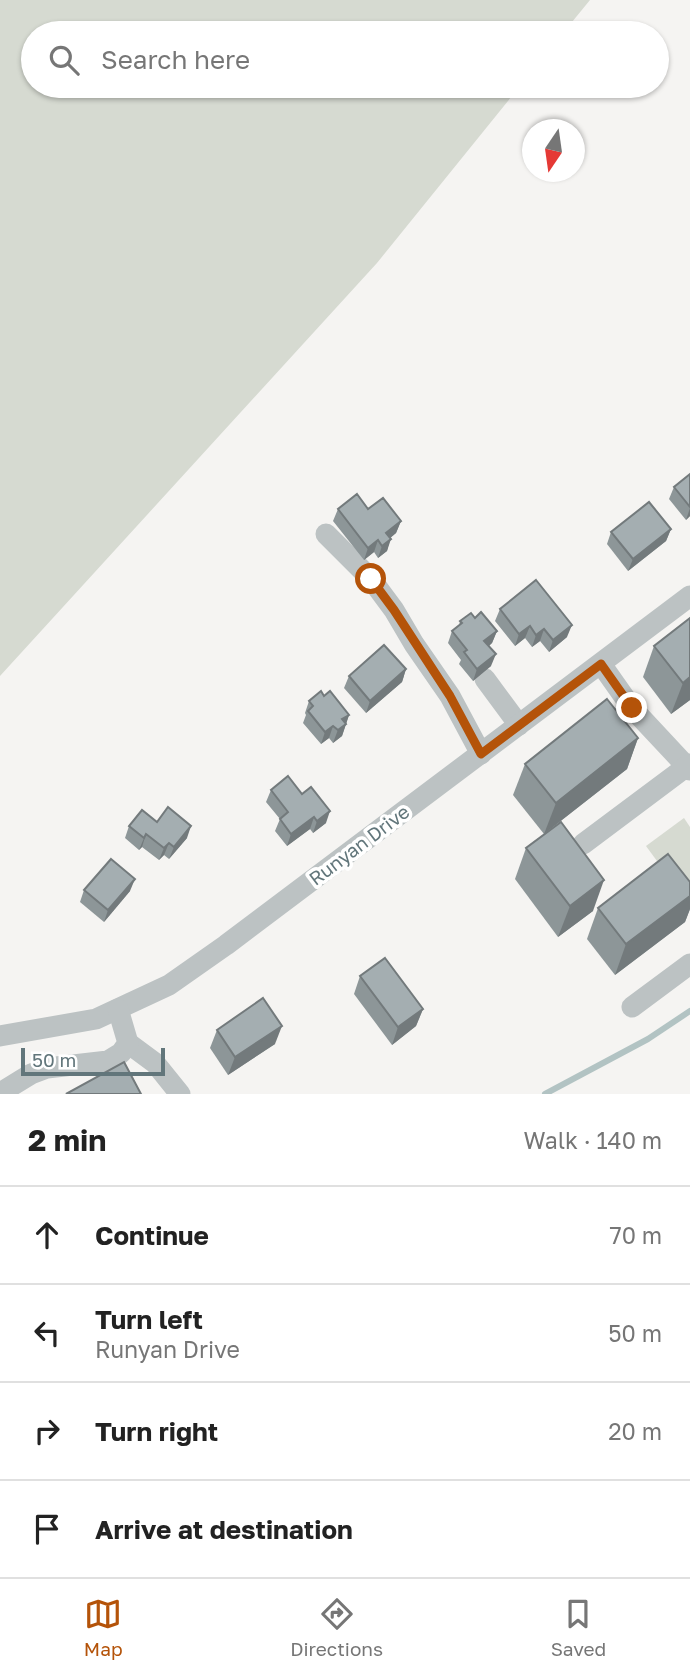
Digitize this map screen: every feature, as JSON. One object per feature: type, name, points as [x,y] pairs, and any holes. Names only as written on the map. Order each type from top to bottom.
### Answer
[{"type":"street","points":[[326,534],[371,579],[394,610],[450,696],[481,754]]},
{"type":"street","name":"Runyan Drive","points":[[0,1036],[96,1019],[169,985],[690,596]]},
{"type":"street","points":[[583,844],[689,767],[632,708],[601,664]]},
{"type":"street","points":[[485,679],[519,725]]},
{"type":"street","points":[[632,1007],[690,964]]},
{"type":"street","points":[[118,1009],[128,1043],[155,1063],[180,1094]]},
{"type":"street","points":[[0,1093],[31,1074],[47,1068],[108,1061],[121,1054],[128,1043]]},
{"type":"shaded area","points":[[0,0],[590,0],[573,21],[21,21],[21,98],[510,98],[377,263],[0,676]]},
{"type":"shaded area","points":[[684,818],[690,827],[690,906],[646,846]]},
{"type":"building","points":[[690,474],[690,507],[674,487]]},
{"type":"building","points":[[357,494],[368,509],[383,498],[401,521],[386,533],[391,539],[382,546],[378,540],[368,548],[338,509]]},
{"type":"building","points":[[649,502],[671,529],[633,559],[611,532]]},
{"type":"building","points":[[536,580],[572,625],[553,640],[544,629],[536,635],[530,626],[519,634],[500,609]]},
{"type":"building","points":[[481,612],[497,631],[484,641],[496,654],[477,669],[452,631],[471,613],[475,618]]},
{"type":"building","points":[[690,618],[690,677],[683,683],[654,646]]},
{"type":"building","points":[[384,645],[406,669],[370,701],[349,676]]},
{"type":"building","points":[[321,691],[324,696],[330,691],[349,715],[342,719],[346,724],[338,730],[333,726],[325,732],[308,711],[313,706],[309,701]]},
{"type":"building","points":[[607,699],[638,738],[556,803],[525,764]]},
{"type":"building","points":[[288,776],[302,794],[311,787],[330,811],[317,821],[314,817],[291,834],[280,819],[288,812],[271,790]]},
{"type":"building","points":[[168,807],[191,826],[174,847],[169,843],[164,848],[146,834],[144,838],[129,826],[142,810],[157,822]]},
{"type":"building","points":[[561,822],[604,880],[570,906],[526,848]]},
{"type":"building","points":[[668,854],[690,882],[690,896],[626,944],[598,908]]},
{"type":"building","points":[[111,859],[135,879],[108,910],[84,890]]},
{"type":"building","points":[[385,958],[423,1009],[398,1027],[360,976]]},
{"type":"building","points":[[263,998],[282,1026],[235,1057],[217,1030]]},
{"type":"building","points":[[124,1062],[141,1094],[66,1094]]},
{"type":"waterway","points":[[545,1094],[648,1039],[690,1011]]},
{"type":"route","points":[[371,579],[450,696],[481,754],[601,664],[632,708]]}]
